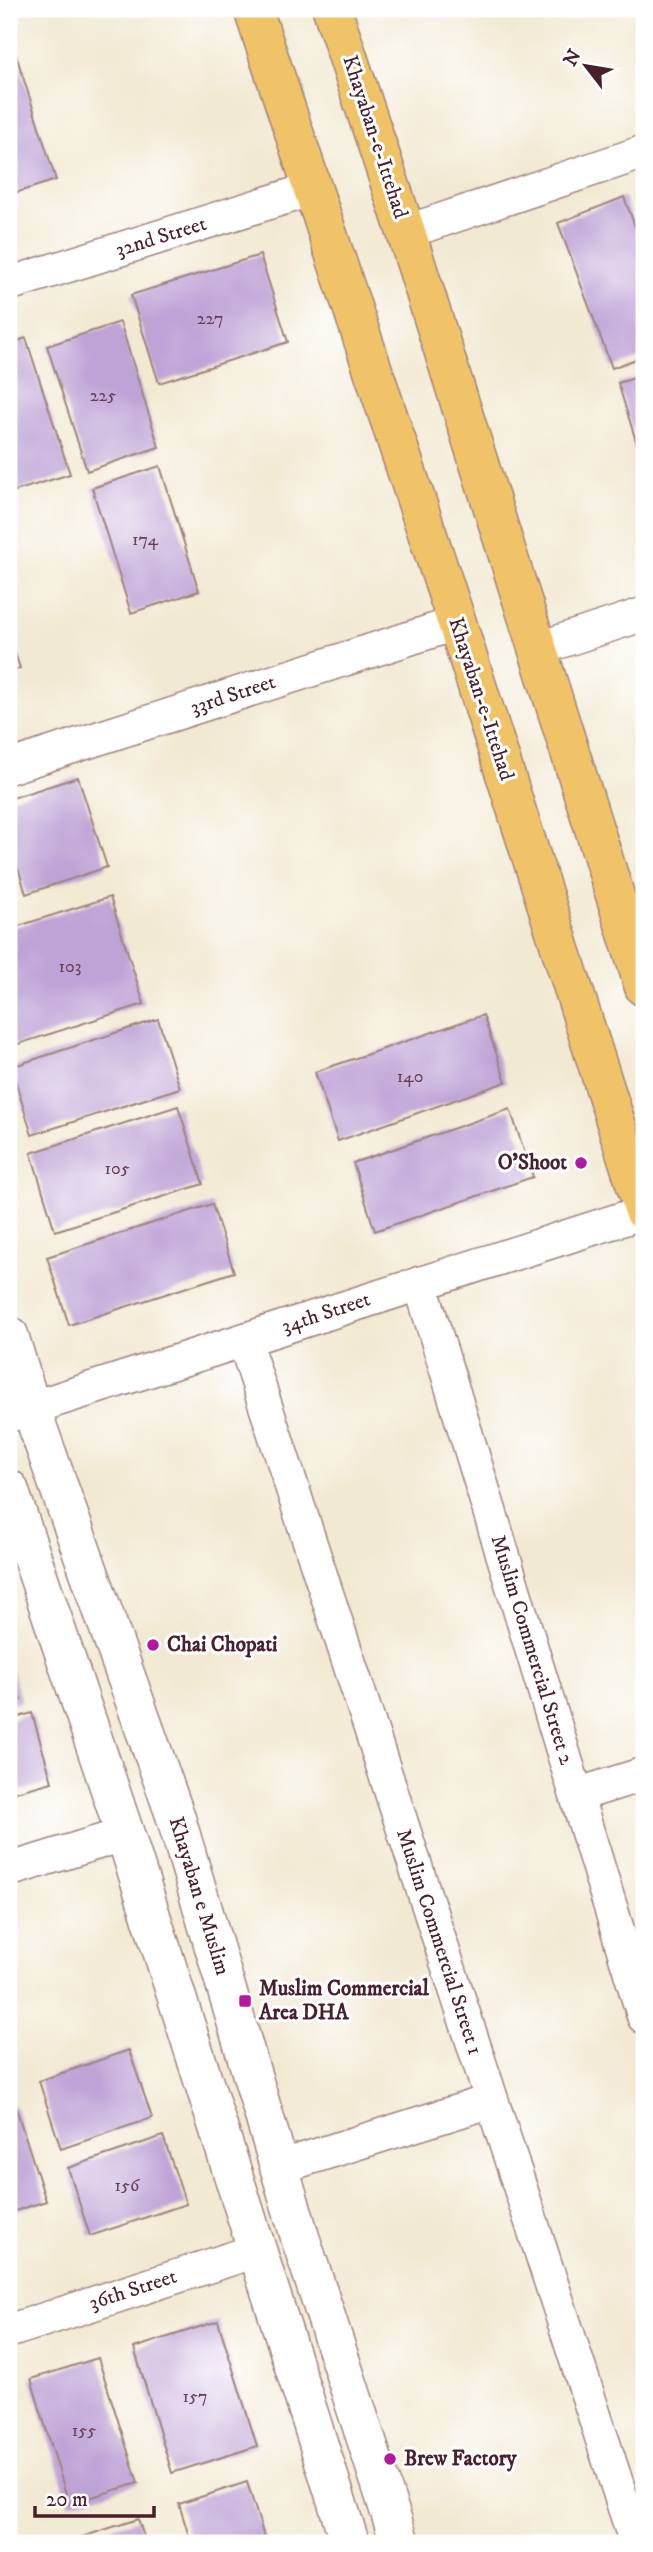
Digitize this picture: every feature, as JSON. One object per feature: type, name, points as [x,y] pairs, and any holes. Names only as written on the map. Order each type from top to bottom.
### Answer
[{"type":"main road","name":"Khayaban-e-Ittehad","points":[[253,9],[457,623],[644,1211]]},
{"type":"main road","name":"Khayaban-e-Ittehad","points":[[332,9],[406,232],[644,986]]},
{"type":"street","points":[[406,232],[644,152]]},
{"type":"street","name":"32nd Street","points":[[9,284],[312,189]]},
{"type":"street","points":[[537,649],[644,614]]},
{"type":"street","name":"33rd Street","points":[[9,768],[457,623]]},
{"type":"street","name":"34th Street","points":[[20,1412],[644,1211]]},
{"type":"street","name":"Muslim Commercial Street 2","points":[[420,1283],[644,2017]]},
{"type":"street","name":"Khayaban e Muslim","points":[[9,1335],[20,1412],[175,1815],[300,2237],[400,2543]]},
{"type":"street","name":"Muslim Commercial Street 1","points":[[244,1340],[636,2543]]},
{"type":"street","points":[[9,1489],[125,1834],[350,2543]]},
{"type":"street","points":[[577,1795],[644,1774]]},
{"type":"street","points":[[9,1870],[125,1834]]},
{"type":"street","points":[[178,2000],[225,1983]]},
{"type":"street","points":[[279,2167],[491,2101]]},
{"type":"street","name":"36th Street","points":[[9,2331],[258,2250]]},
{"type":"street","points":[[332,2486],[377,2470]]},
{"type":"building","points":[[16,55],[56,180],[9,195],[9,57]]},
{"type":"building","points":[[624,197],[644,250],[644,356],[612,368],[558,223]]},
{"type":"building","points":[[260,255],[288,342],[159,383],[131,295]]},
{"type":"building","points":[[120,322],[159,447],[87,471],[47,346]]},
{"type":"building","points":[[26,338],[70,474],[9,493],[9,344]]},
{"type":"building","points":[[644,375],[644,467],[618,383]]},
{"type":"building","points":[[160,466],[199,591],[131,613],[92,488]]},
{"type":"building","points":[[9,635],[20,668],[9,671]]},
{"type":"building","points":[[78,777],[107,867],[26,894],[9,838],[9,799]]},
{"type":"building","points":[[110,897],[144,1004],[9,1047],[9,929]]},
{"type":"building","points":[[483,1015],[506,1082],[338,1141],[315,1072]]},
{"type":"building","points":[[158,1019],[180,1088],[32,1135],[11,1067]]},
{"type":"building","points":[[178,1106],[203,1184],[55,1231],[31,1153]]},
{"type":"building","points":[[510,1109],[533,1177],[375,1231],[353,1163]]},
{"type":"building","points":[[212,1204],[234,1272],[69,1325],[47,1257]]},
{"type":"building","points":[[9,1661],[21,1701],[9,1705]]},
{"type":"building","points":[[32,1713],[52,1782],[9,1794],[9,1720]]},
{"type":"building","points":[[129,2050],[152,2118],[61,2149],[39,2081]]},
{"type":"building","points":[[15,2105],[46,2201],[9,2213],[9,2108]]},
{"type":"building","points":[[163,2136],[186,2204],[90,2236],[68,2168]]},
{"type":"building","points":[[218,2321],[257,2446],[172,2473],[134,2348]]},
{"type":"building","points":[[98,2358],[138,2483],[69,2504],[31,2379]]},
{"type":"building","points":[[247,2482],[266,2543],[191,2543],[179,2504]]},
{"type":"building","points":[[138,2519],[146,2543],[63,2543]]},
{"type":"place","name":"O'Shoot","points":[[581,1163]]},
{"type":"place","name":"Chai Chopati","points":[[153,1645]]},
{"type":"place","name":"Muslim Commercial Area DHA","points":[[245,2001]]},
{"type":"place","name":"Brew Factory","points":[[390,2459]]}]
